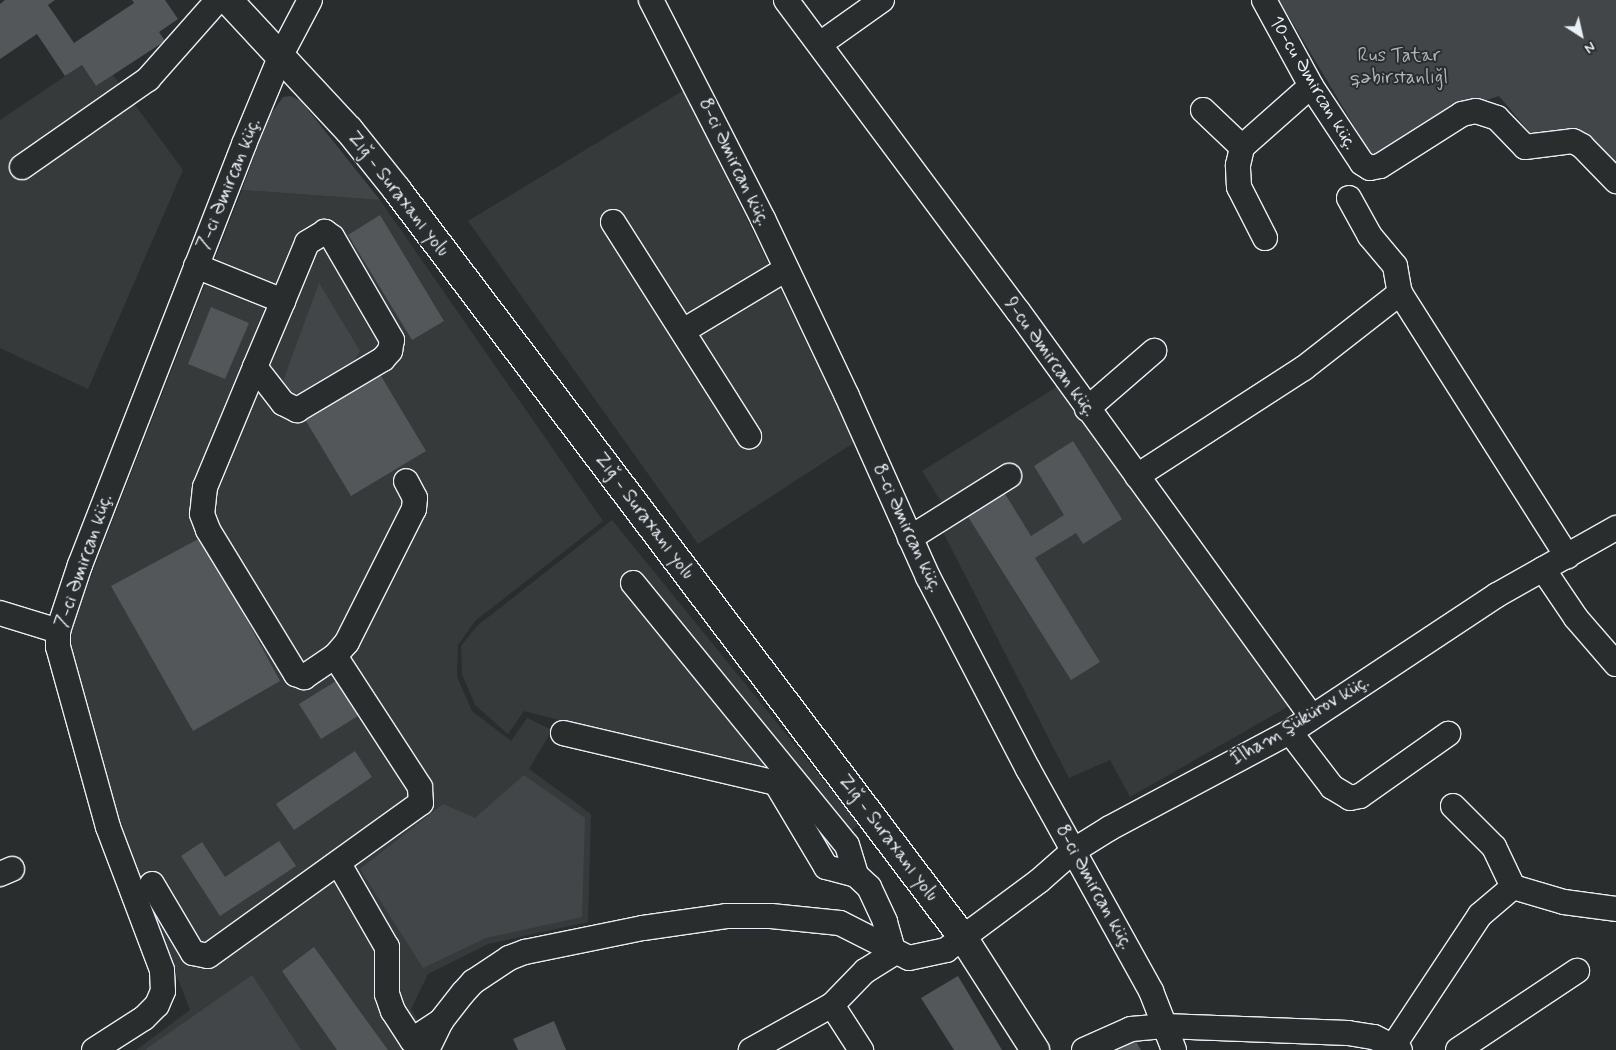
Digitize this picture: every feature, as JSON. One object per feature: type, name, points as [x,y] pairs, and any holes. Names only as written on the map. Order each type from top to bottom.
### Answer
[{"type":"main road","name":"Zığ - Suraxanı yolu","points":[[228,0],[281,55],[397,190],[964,939],[1036,1050]]},
{"type":"street","points":[[22,167],[148,80],[218,0]]},
{"type":"street","points":[[281,55],[310,0]]},
{"type":"street","name":"8-ci Əmircan küç.","points":[[651,0],[697,87],[786,269],[928,577],[1073,852],[1151,991],[1174,1050]]},
{"type":"street","points":[[820,44],[882,0]]},
{"type":"street","name":"10-cu Əmircan küç.","points":[[1264,0],[1311,86],[1362,163],[1370,168],[1380,166],[1462,114],[1476,111],[1497,118],[1525,147],[1573,141],[1582,146],[1616,181]]},
{"type":"street","name":"9-cu Əmircan küç.","points":[[791,2],[1312,717]]},
{"type":"street","name":"7-ci Əmircan küç.","points":[[94,1050],[144,1018],[157,1005],[163,990],[162,970],[108,827],[58,647],[58,631],[80,565],[196,266],[281,55]]},
{"type":"street","points":[[1265,238],[1239,187],[1242,147],[1311,86]]},
{"type":"street","points":[[1203,110],[1242,147]]},
{"type":"street","points":[[1349,198],[1370,236],[1395,266],[1400,293],[1567,556]]},
{"type":"street","points":[[614,222],[748,436]]},
{"type":"street","points":[[255,367],[283,403],[289,409],[297,410],[382,359],[390,351],[392,340],[332,237],[325,232],[307,243],[282,301],[205,487],[202,514],[208,530],[296,674],[304,677],[335,656],[347,642],[414,509],[415,498],[406,481]]},
{"type":"street","points":[[196,266],[282,301]]},
{"type":"street","points":[[683,331],[786,269]]},
{"type":"street","points":[[1137,476],[1304,368],[1400,293]]},
{"type":"street","points":[[1087,409],[1154,351]]},
{"type":"street","points":[[910,538],[1009,476]]},
{"type":"street","name":"İlham Şükürov küç.","points":[[894,953],[910,958],[929,956],[964,939],[1073,852],[1147,806],[1290,732],[1497,595],[1616,528]]},
{"type":"street","points":[[1543,569],[1576,618],[1616,664]]},
{"type":"street","points":[[633,583],[847,845],[856,875]]},
{"type":"street","points":[[0,613],[58,631]]},
{"type":"street","points":[[152,884],[193,953],[208,956],[421,804],[423,796],[420,786],[335,656]]},
{"type":"street","points":[[1290,732],[1332,787],[1350,798],[1360,796],[1448,734]]},
{"type":"street","points":[[563,733],[776,783],[826,867],[856,875],[869,887],[885,922],[894,953]]},
{"type":"street","points":[[1453,806],[1494,848],[1513,887],[1564,902],[1616,909]]},
{"type":"street","points":[[339,864],[381,931],[387,947],[387,994],[393,1012],[413,1047],[441,1021],[473,982],[509,958],[525,952],[643,928],[726,916],[771,916],[840,923],[865,933],[894,953]]},
{"type":"street","points":[[1084,1050],[1131,1029],[1164,1026],[1348,1033],[1397,1047],[1480,915],[1513,887]]},
{"type":"street","points":[[752,1050],[783,1043],[832,1005],[864,971],[894,953]]},
{"type":"street","points":[[1458,1050],[1577,971]]},
{"type":"street","points":[[832,1005],[861,1050]]},
{"type":"shaded area","points":[[82,65],[96,86],[113,75],[183,170],[88,389],[0,348],[0,120]]},
{"type":"shaded area","points":[[684,90],[855,442],[698,544],[468,221]]},
{"type":"shaded area","points":[[242,190],[380,200],[603,521],[475,621],[458,645],[457,677],[472,711],[511,741],[527,718],[552,730],[529,769],[591,814],[588,922],[488,944],[428,974],[411,1009],[428,1037],[420,1050],[136,1050],[190,1010],[119,827],[66,640]]},
{"type":"shaded area","points":[[1058,386],[1289,706],[1130,797],[1110,760],[1069,778],[943,532],[955,524],[922,471]]},
{"type":"shaded area","points":[[612,520],[859,824],[825,852],[785,778],[524,711],[508,734],[475,705],[462,674],[461,646],[477,626]]},
{"type":"green space","name":"Rus Tatar qəbirstanlığl","points":[[1279,0],[1616,0],[1616,170],[1535,139],[1499,96],[1459,109],[1375,161]]},
{"type":"green space","points":[[291,96],[301,101],[380,200],[242,190],[268,118],[283,97]]},
{"type":"green space","points":[[319,283],[360,351],[355,360],[304,394],[289,393],[283,381]]},
{"type":"green space","points":[[524,775],[585,818],[582,917],[486,938],[423,968],[360,869],[443,804],[475,818]]},
{"type":"green space","points":[[252,975],[301,1050],[146,1049]]},
{"type":"building","points":[[5,0],[55,0],[48,5],[74,43],[134,3],[132,0],[165,0],[178,19],[159,32],[165,41],[96,86],[82,65],[65,76],[37,34],[0,59],[0,4]]},
{"type":"building","points":[[380,215],[444,321],[412,340],[348,235]]},
{"type":"building","points":[[211,307],[249,323],[225,379],[188,364]]},
{"type":"building","points":[[378,371],[426,451],[351,496],[303,416]]},
{"type":"building","points":[[1073,441],[1122,519],[1083,544],[1076,533],[1035,558],[1100,662],[1071,680],[965,512],[1002,489],[1031,536],[1064,515],[1034,466]]},
{"type":"building","points":[[202,537],[280,681],[193,731],[111,586]]},
{"type":"building","points":[[336,681],[358,716],[321,739],[299,704]]},
{"type":"building","points":[[355,751],[372,777],[294,830],[276,804]]},
{"type":"building","points":[[279,841],[296,866],[220,916],[181,856],[202,842],[225,877]]},
{"type":"building","points":[[314,947],[388,1050],[337,1050],[282,971]]},
{"type":"building","points":[[958,976],[1002,1050],[954,1050],[921,998]]},
{"type":"building","points":[[554,1021],[566,1050],[518,1050],[513,1039]]},
{"type":"building","points":[[1134,1038],[1141,1050],[1112,1050]]}]
